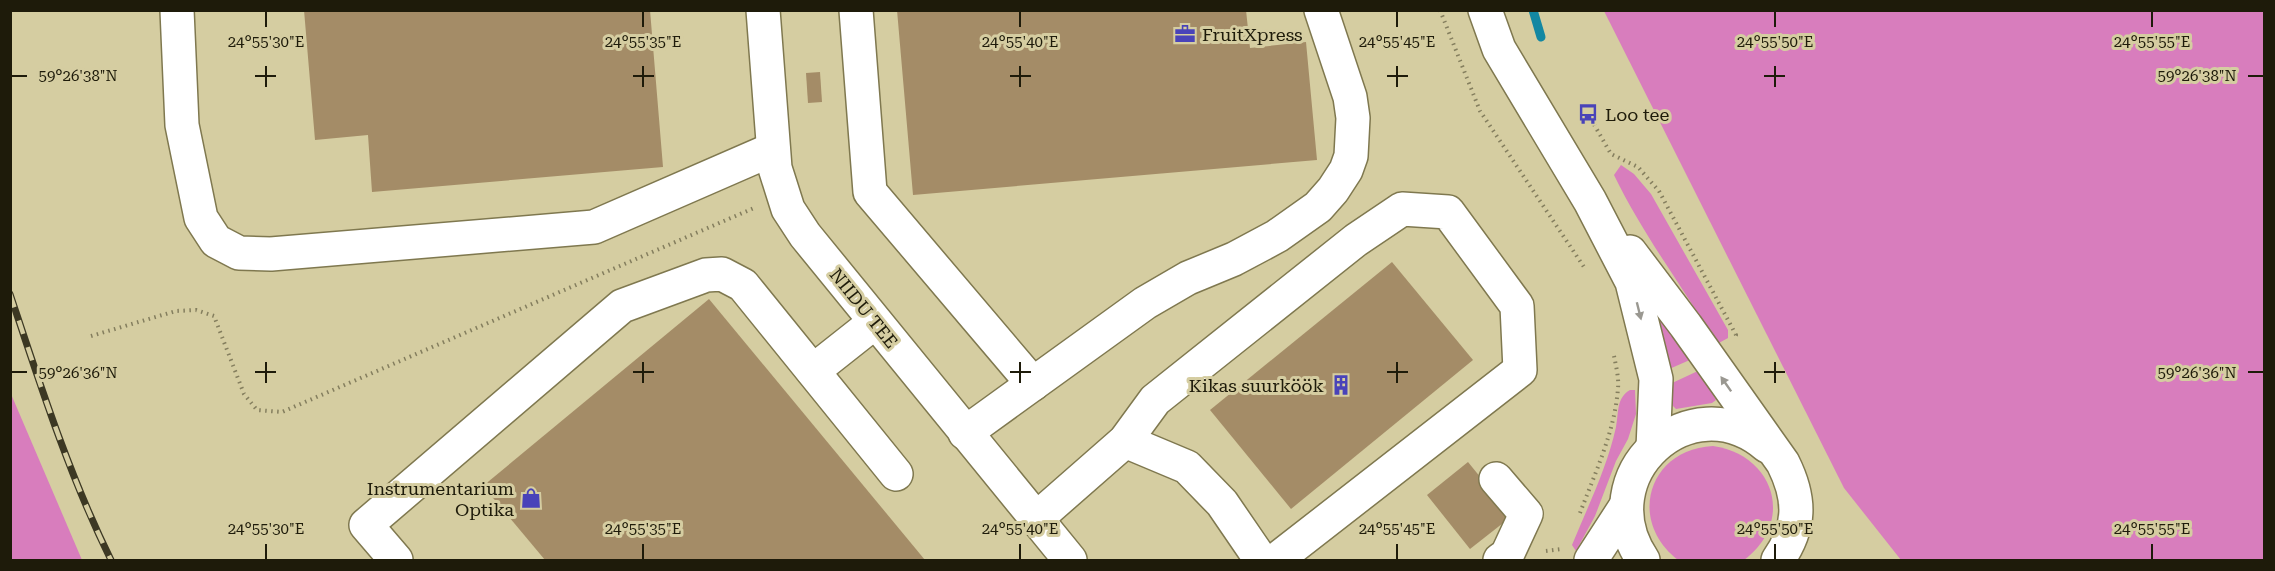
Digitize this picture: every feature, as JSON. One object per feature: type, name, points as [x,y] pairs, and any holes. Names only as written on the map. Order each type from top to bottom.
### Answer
[{"type":"street","points":[[177,10],[182,124],[201,218],[216,241],[239,253],[271,254],[594,228],[760,155]]},
{"type":"street","name":"NIIDU TEE","points":[[763,10],[760,155],[775,168],[788,209],[805,236],[1070,561]]},
{"type":"street","points":[[856,10],[870,192],[1033,384]]},
{"type":"street","points":[[965,433],[1145,303],[1188,278],[1243,254],[1298,222],[1318,207],[1334,190],[1351,156],[1353,118],[1350,97],[1321,10]]},
{"type":"street","points":[[1485,10],[1499,49],[1590,201],[1632,282],[1656,379],[1653,448]]},
{"type":"street","points":[[1590,201],[1686,326],[1783,463],[1791,479],[1795,495],[1794,530],[1788,556]]},
{"type":"street","points":[[1036,519],[1125,441],[1155,400],[1356,240],[1402,209],[1448,212],[1517,306],[1520,370],[1276,561]]},
{"type":"street","points":[[396,561],[366,525],[622,306],[706,275],[722,274],[743,285],[896,474]]},
{"type":"street","points":[[813,372],[875,322]]},
{"type":"street","points":[[1643,561],[1632,543],[1627,525],[1626,506],[1628,489],[1634,474],[1653,448],[1680,430],[1713,424],[1745,431],[1772,450]]},
{"type":"street","points":[[1125,441],[1186,467],[1222,503],[1261,561]]},
{"type":"street","points":[[1496,479],[1526,514],[1507,555],[1500,561]]},
{"type":"street","points":[[1592,561],[1626,506]]},
{"type":"path","points":[[1440,10],[1480,111],[1588,273]]},
{"type":"path","points":[[1588,114],[1611,154],[1638,167],[1659,191],[1736,335],[1729,342]]},
{"type":"path","points":[[91,336],[176,311],[196,310],[214,316],[244,394],[258,410],[282,412],[754,209],[760,155]]},
{"type":"path","points":[[1579,516],[1615,414],[1619,386],[1612,345]]},
{"type":"shaded area","points":[[1604,11],[2264,11],[2264,560],[1901,560],[1844,488]]},
{"type":"shaded area","points":[[1621,165],[1634,174],[1651,194],[1728,330],[1728,338],[1717,344],[1650,240],[1614,175]]},
{"type":"shaded area","points":[[1656,308],[1692,359],[1667,370]]},
{"type":"shaded area","points":[[1700,370],[1716,400],[1712,403],[1676,409],[1672,405],[1670,384]]},
{"type":"shaded area","points":[[1630,390],[1635,390],[1636,414],[1628,439],[1616,461],[1595,516],[1576,551],[1572,545],[1608,457],[1620,402]]},
{"type":"shaded area","points":[[11,394],[82,560],[11,560]]},
{"type":"shaded area","points":[[1713,446],[1734,452],[1751,462],[1764,476],[1771,492],[1773,510],[1769,527],[1760,545],[1744,560],[1678,560],[1662,544],[1653,526],[1650,508],[1652,490],[1660,473],[1673,460],[1691,450]]},
{"type":"building","points":[[304,10],[650,10],[663,167],[372,192],[368,135],[315,140]]},
{"type":"building","points":[[897,10],[1246,10],[1250,48],[1306,42],[1317,160],[913,195]]},
{"type":"building","points":[[820,72],[822,102],[808,103],[806,73]]},
{"type":"building","name":"Kikas suurköök","points":[[1392,262],[1473,360],[1291,509],[1210,410]]},
{"type":"building","points":[[709,299],[925,560],[545,560],[483,486]]},
{"type":"building","points":[[1468,462],[1512,516],[1470,549],[1427,495]]},
{"type":"waterway","points":[[1533,10],[1541,37]]},
{"type":"railway","points":[[10,294],[68,462],[111,560]]},
{"type":"place","name":"FruitXpress","points":[[1185,34]]},
{"type":"place","name":"Loo tee","points":[[1588,114]]},
{"type":"place","name":"Kikas suurköök","points":[[1341,385]]},
{"type":"place","name":"Instrumentarium Optika","points":[[531,498]]}]
